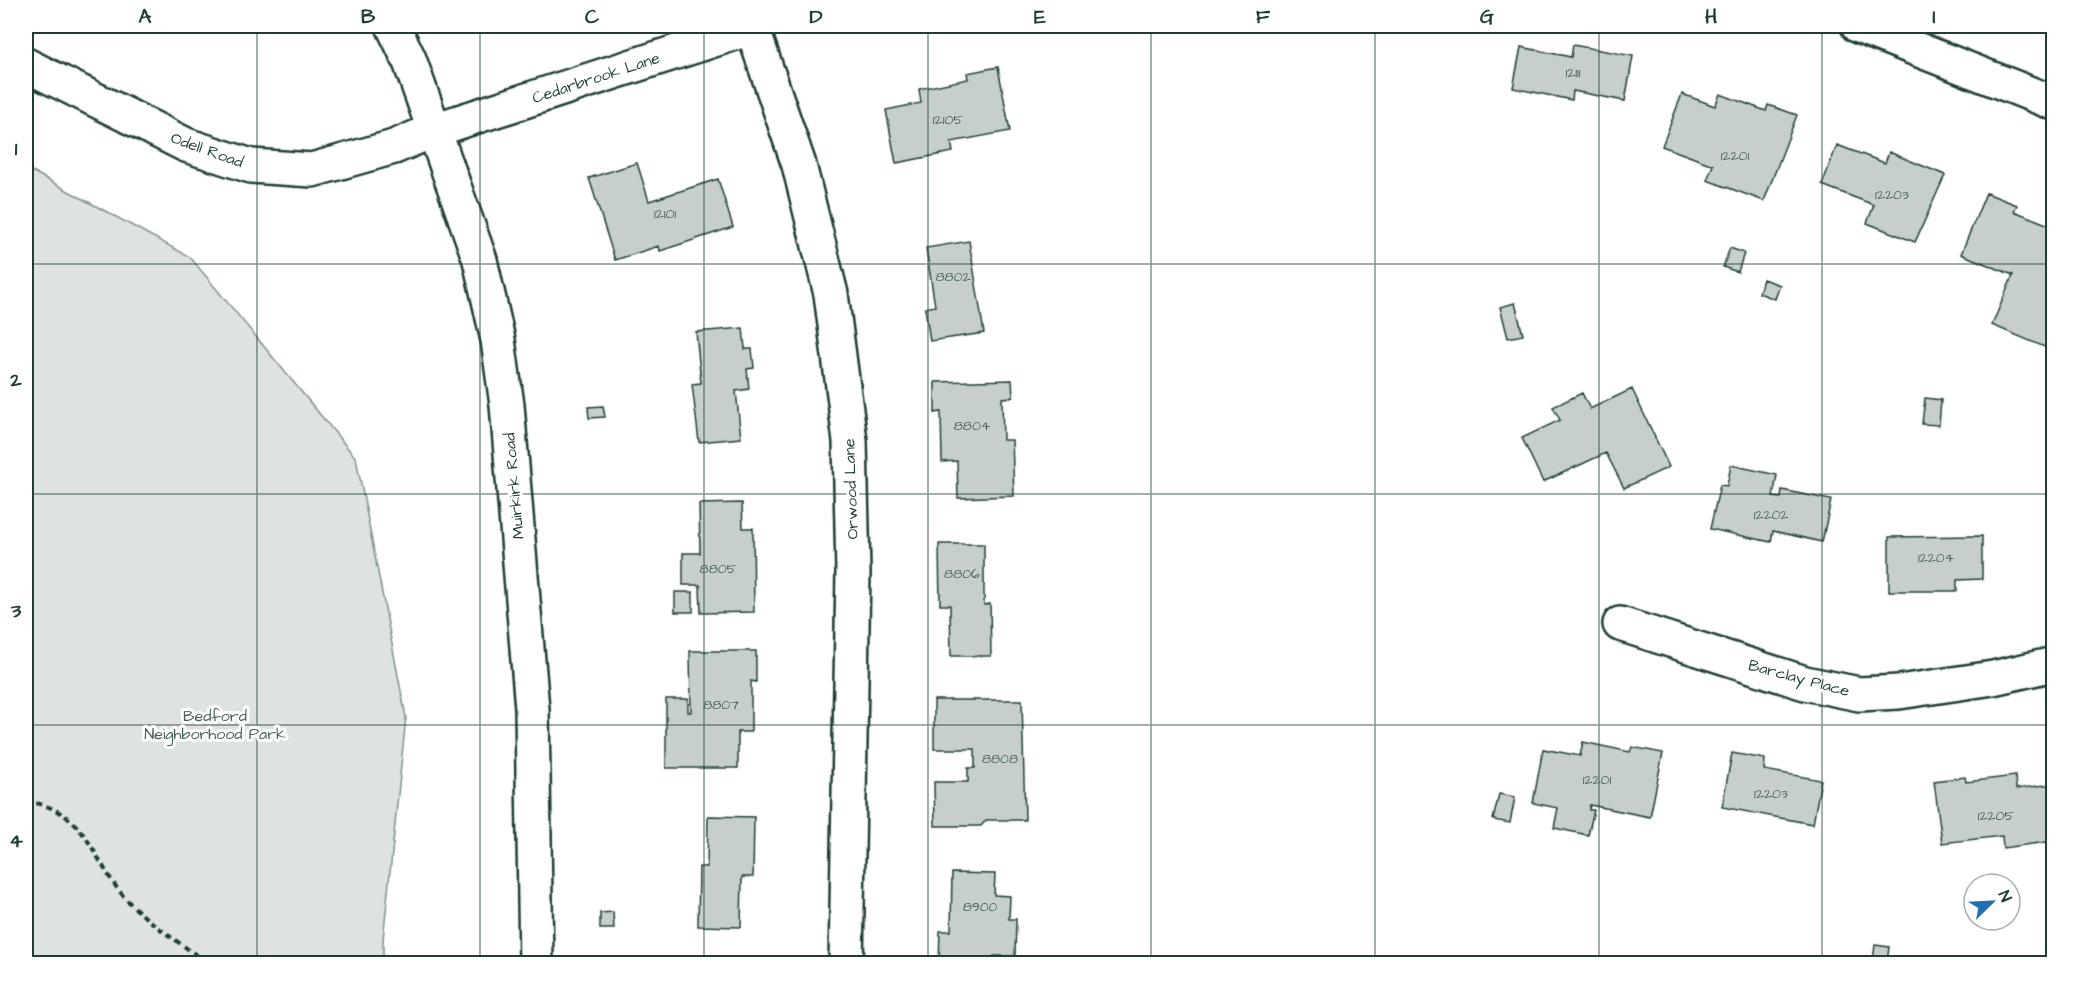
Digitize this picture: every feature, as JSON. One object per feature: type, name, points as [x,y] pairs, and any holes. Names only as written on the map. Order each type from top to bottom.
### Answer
[{"type":"street","name":"Muirkirk Road","points":[[393,26],[435,130],[480,261],[498,339],[507,405],[532,709],[536,963]]},
{"type":"street","name":"Cedarbrook Lane","points":[[435,130],[754,26]]},
{"type":"street","name":"Orwood Lane","points":[[754,26],[799,165],[828,284],[850,441],[854,572],[846,963]]},
{"type":"street","points":[[1858,26],[2054,102]]},
{"type":"street","name":"Odell Road","points":[[26,65],[186,145],[251,166],[312,170],[394,147],[435,130]]},
{"type":"street","name":"Barclay Place","points":[[1620,624],[1805,683],[1859,694],[1899,692],[1993,678],[2054,664]]},
{"type":"path","points":[[26,801],[36,803],[73,821],[87,835],[101,864],[127,900],[185,948],[210,963]]},
{"type":"green space","name":"Bedford Neighborhood Park","points":[[26,168],[190,257],[356,458],[406,717],[383,940],[383,963],[26,963]]},
{"type":"building","points":[[1573,45],[1633,56],[1625,101],[1573,91],[1572,100],[1513,88],[1521,47],[1571,57]]},
{"type":"building","points":[[998,67],[1010,131],[951,142],[953,152],[896,163],[886,110],[921,103],[919,89],[968,79],[967,73]]},
{"type":"building","points":[[1682,94],[1715,106],[1720,94],[1766,111],[1768,105],[1797,115],[1764,201],[1707,180],[1713,165],[1662,146]]},
{"type":"building","points":[[1837,145],[1885,163],[1889,152],[1945,175],[1915,242],[1867,223],[1874,205],[1822,185]]},
{"type":"building","points":[[637,163],[649,201],[718,179],[733,227],[660,251],[659,246],[615,260],[589,178]]},
{"type":"building","points":[[1986,193],[2017,205],[2014,211],[2054,227],[2054,331],[2047,348],[1992,325],[2013,275],[1961,254]]},
{"type":"building","points":[[969,241],[984,333],[930,341],[925,308],[935,306],[926,248]]},
{"type":"building","points":[[1730,248],[1744,253],[1738,272],[1723,267]]},
{"type":"building","points":[[1763,279],[1780,285],[1775,299],[1759,293]]},
{"type":"building","points":[[1515,303],[1523,335],[1508,338],[1500,307]]},
{"type":"building","points":[[743,328],[745,349],[752,349],[754,368],[747,369],[749,389],[736,391],[741,438],[699,442],[692,384],[701,383],[696,332]]},
{"type":"building","points":[[1012,380],[1013,397],[1002,398],[1003,440],[1012,440],[1014,496],[958,498],[957,461],[942,462],[941,412],[935,413],[935,382]]},
{"type":"building","points":[[1632,389],[1669,467],[1624,488],[1606,453],[1543,482],[1522,438],[1560,420],[1553,407],[1582,393],[1590,409]]},
{"type":"building","points":[[1925,398],[1941,400],[1939,425],[1922,424]]},
{"type":"building","points":[[603,406],[605,417],[589,418],[588,407]]},
{"type":"building","points":[[1731,465],[1777,475],[1773,497],[1781,498],[1782,490],[1831,500],[1822,542],[1773,531],[1771,542],[1710,529],[1720,485],[1727,486]]},
{"type":"building","points":[[742,503],[743,528],[753,528],[754,612],[701,613],[700,585],[683,585],[683,553],[700,553],[699,504]]},
{"type":"building","points":[[1982,536],[1982,579],[1957,580],[1957,591],[1889,591],[1889,537]]},
{"type":"building","points":[[939,544],[984,544],[984,605],[990,604],[991,656],[951,656],[950,605],[940,605]]},
{"type":"building","points":[[675,592],[693,592],[693,612],[675,612]]},
{"type":"building","points":[[690,651],[756,651],[756,682],[751,681],[751,732],[738,732],[738,768],[666,768],[666,699],[688,699],[688,712],[691,712]]},
{"type":"building","points":[[934,700],[1022,700],[1025,820],[986,820],[981,826],[935,826],[934,782],[968,782],[968,768],[975,768],[975,749],[934,749]]},
{"type":"building","points":[[1583,742],[1630,752],[1632,747],[1663,753],[1650,817],[1590,805],[1589,810],[1594,810],[1588,835],[1554,828],[1558,808],[1533,803],[1543,749],[1580,756]]},
{"type":"building","points":[[1732,753],[1765,759],[1764,770],[1821,780],[1813,824],[1722,807]]},
{"type":"building","points":[[2015,776],[2016,789],[2052,784],[2054,841],[2003,848],[2002,836],[1942,843],[1934,781],[1965,777],[1966,782]]},
{"type":"building","points":[[1499,794],[1515,797],[1510,823],[1493,820]]},
{"type":"building","points":[[708,816],[754,817],[753,877],[742,877],[741,927],[698,926],[699,867],[707,867]]},
{"type":"building","points":[[952,873],[995,874],[994,895],[1010,896],[1009,919],[1016,919],[1015,956],[994,956],[993,964],[939,964],[940,931],[951,931]]},
{"type":"building","points":[[613,912],[614,929],[600,929],[600,913]]},
{"type":"building","points":[[1875,945],[1889,947],[1887,963],[1873,961]]}]
